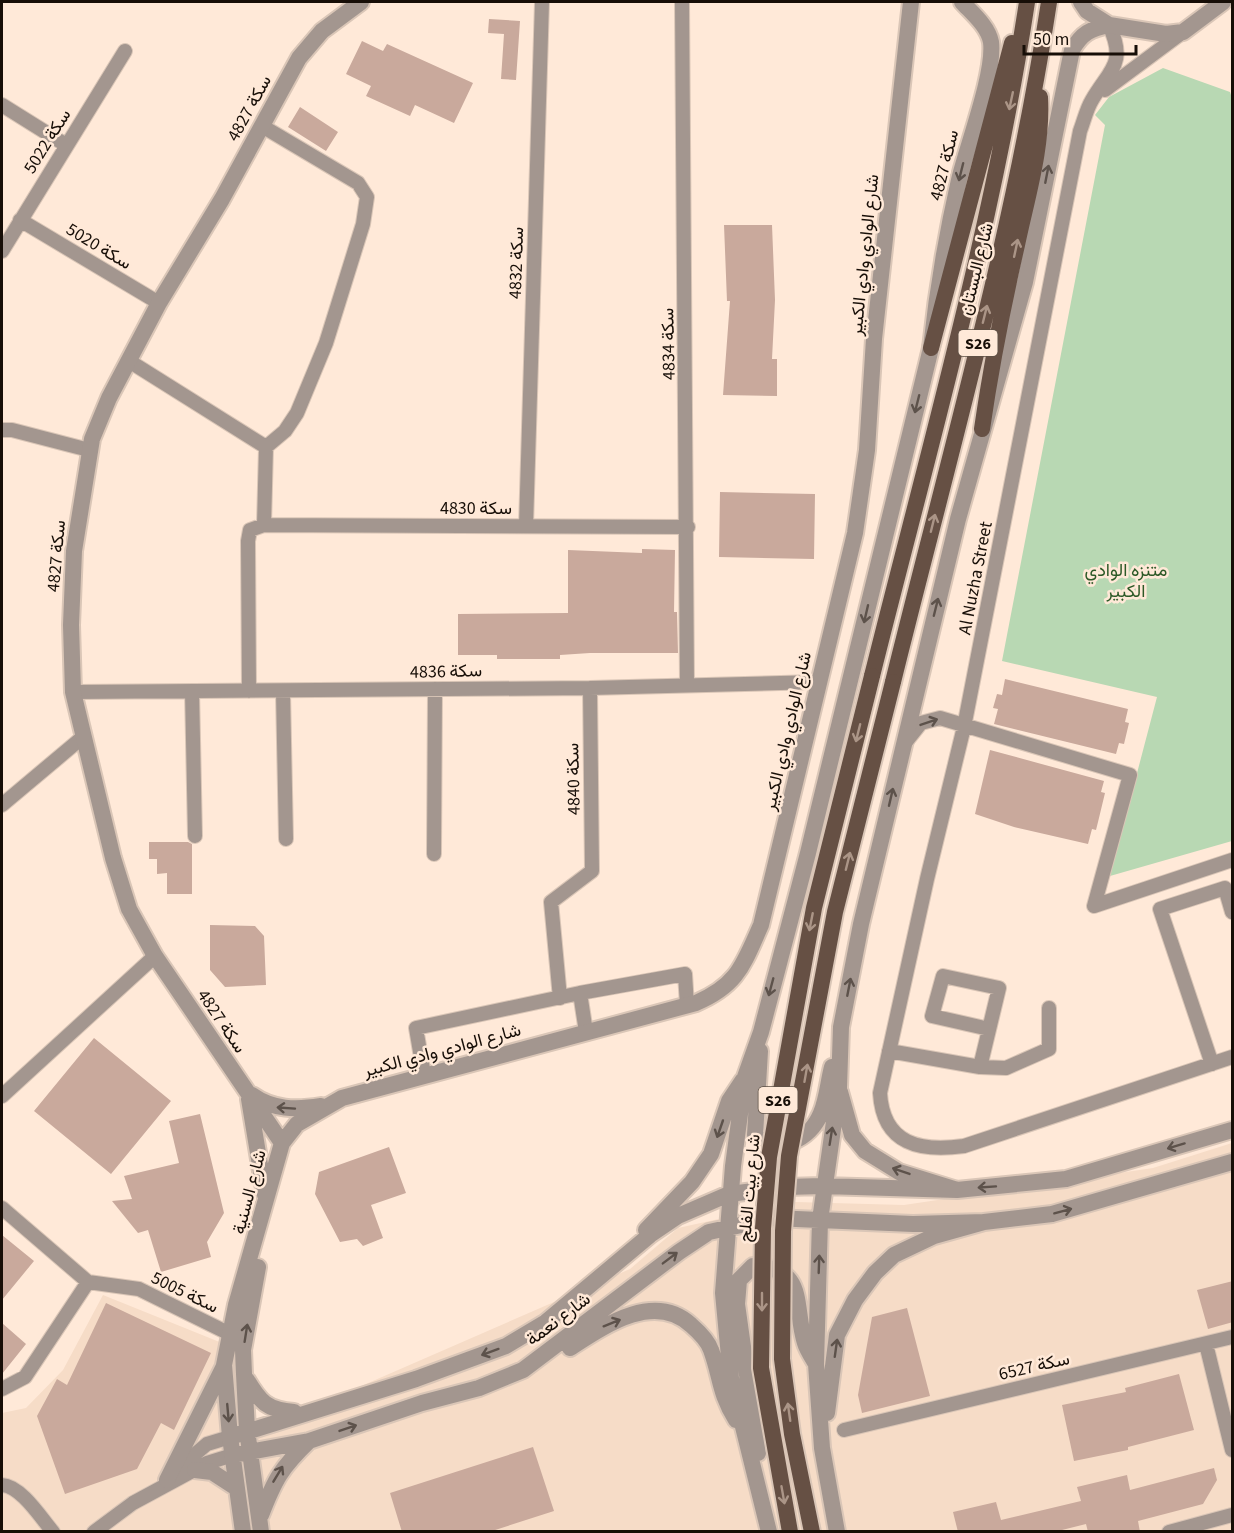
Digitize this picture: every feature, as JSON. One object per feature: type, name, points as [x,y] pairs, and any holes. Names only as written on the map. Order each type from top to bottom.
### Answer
[{"type":"main road","points":[[931,348],[997,92],[1026,2]]},
{"type":"main road","name":"شارع البستان","points":[[872,676],[982,236],[1013,89],[1026,2]]},
{"type":"main road","name":"شارع البستان","points":[[893,682],[1003,239],[1039,71],[1049,2]]},
{"type":"main road","points":[[982,429],[993,352],[1035,161],[1041,114],[1039,71]]},
{"type":"main road","name":"شارع بيت الفلج","points":[[790,1532],[761,1368],[763,1228],[769,1157],[814,908],[872,676]]},
{"type":"main road","name":"شارع بيت الفلج","points":[[812,1532],[792,1434],[782,1359],[783,1232],[789,1156],[836,912],[893,682]]},
{"type":"street","name":"سكة 4827","points":[[282,1143],[154,956],[129,909],[113,858],[73,692],[71,625],[74,550],[89,450],[105,408],[159,303],[262,126],[299,57],[322,31],[361,2]]},
{"type":"street","name":"سكة 4832","points":[[526,526],[542,2]]},
{"type":"street","name":"سكة 4834","points":[[682,2],[688,527],[687,685]]},
{"type":"street","name":"شارع الوادي وادي الكبير","points":[[282,1143],[297,1124],[342,1098],[687,1005],[721,992],[742,967],[761,925],[855,533],[867,450],[874,339],[911,2]]},
{"type":"street","name":"سكة 4827","points":[[761,1032],[931,348],[938,278],[992,52],[990,38],[985,28],[962,2]]},
{"type":"street","points":[[1081,2],[1087,11],[1109,25]]},
{"type":"street","points":[[1091,101],[1223,2]]},
{"type":"street","points":[[761,1032],[756,1135],[763,1142],[782,1145],[797,1141],[812,1128],[821,1113],[902,747],[982,429],[1026,282],[1072,50],[1080,37],[1090,29],[1109,25],[1166,34],[1183,32]]},
{"type":"street","name":"Al Nuzha Street","points":[[1109,25],[1117,42],[1115,69],[1091,101],[1080,131],[964,727],[889,1051],[880,1093],[881,1106],[887,1121],[902,1140],[914,1146],[937,1149],[964,1146],[1212,1064]]},
{"type":"street","name":"سكة 5022","points":[[2,251],[124,51]]},
{"type":"street","points":[[2,105],[66,145]]},
{"type":"street","points":[[262,126],[358,183],[367,197],[363,224],[326,343],[297,413],[285,432],[266,447]]},
{"type":"street","name":"سكة 5020","points":[[20,220],[159,303]]},
{"type":"street","points":[[129,361],[266,447]]},
{"type":"street","points":[[2,430],[12,430],[89,450]]},
{"type":"street","points":[[249,691],[248,541],[250,530],[264,525],[266,447]]},
{"type":"street","name":"سكة 4830","points":[[264,525],[688,527]]},
{"type":"street","name":"سكة 4836","points":[[73,692],[590,688],[818,682]]},
{"type":"street","name":"سكة 4840","points":[[560,998],[551,902],[592,871],[590,688]]},
{"type":"street","points":[[434,854],[435,689]]},
{"type":"street","points":[[192,691],[195,836]]},
{"type":"street","points":[[283,692],[286,839]]},
{"type":"street","points":[[902,747],[921,723],[940,718],[1130,776],[1094,906],[1233,860]]},
{"type":"street","points":[[2,805],[84,736]]},
{"type":"street","points":[[1233,912],[1225,888],[1161,909],[1212,1064],[1233,1057]]},
{"type":"street","points":[[2,1096],[154,956]]},
{"type":"street","points":[[424,1075],[416,1028],[580,993],[685,974],[687,1005]]},
{"type":"street","points":[[981,1067],[999,988],[943,976],[932,1016],[989,1029]]},
{"type":"street","points":[[580,993],[586,1032]]},
{"type":"street","points":[[889,1051],[981,1067],[1006,1068],[1049,1049],[1049,1008]]},
{"type":"street","points":[[837,1532],[822,1448],[816,1364],[820,1220],[823,1186],[839,1087],[841,1027]]},
{"type":"street","points":[[761,1032],[745,1077],[729,1194],[729,1226],[723,1293],[731,1378],[769,1532]]},
{"type":"street","points":[[622,1257],[692,1182],[711,1154],[729,1101],[745,1077]]},
{"type":"street","points":[[839,1087],[852,1135],[865,1151],[899,1172],[957,1190]]},
{"type":"street","points":[[248,1092],[263,1103],[277,1107],[293,1109],[328,1105]]},
{"type":"street","points":[[248,1092],[266,1201]]},
{"type":"street","name":"شارع نعمة","points":[[154,1494],[207,1444],[303,1412],[416,1379],[506,1346],[546,1322],[622,1257],[678,1216],[729,1194],[786,1187],[823,1186],[957,1190],[1066,1179],[1233,1130]]},
{"type":"street","name":"شارع السنية","points":[[243,1532],[235,1487],[224,1365],[236,1305],[282,1143]]},
{"type":"street","name":"شارع السنية","points":[[261,1524],[247,1430],[244,1374],[247,1328],[282,1143]]},
{"type":"street","points":[[822,1448],[837,1335],[855,1300],[875,1273],[910,1246],[984,1222],[1052,1214],[1233,1162]]},
{"type":"street","points":[[2,1208],[88,1282],[25,1377],[2,1389]]},
{"type":"street","name":"شارع نعمة","points":[[94,1531],[133,1503],[154,1494],[195,1470],[233,1455],[309,1441],[422,1403],[479,1388],[523,1370],[679,1252],[709,1232],[773,1218],[913,1224],[984,1222]]},
{"type":"street","points":[[760,1493],[758,1448],[737,1304],[739,1280],[753,1266],[780,1271],[796,1286],[805,1344],[816,1364]]},
{"type":"street","name":"سكة 5005","points":[[88,1282],[139,1289],[230,1334]]},
{"type":"street","points":[[523,1370],[564,1352],[604,1325],[644,1311],[670,1312],[693,1326],[711,1349],[724,1400],[745,1435]]},
{"type":"street","name":"سكة 6527","points":[[844,1430],[1233,1336]]},
{"type":"street","points":[[1206,1344],[1233,1450]]},
{"type":"street","points":[[167,1480],[224,1365]]},
{"type":"street","points":[[244,1374],[258,1399],[275,1411],[303,1412]]},
{"type":"street","points":[[261,1524],[274,1481],[284,1466],[309,1441]]},
{"type":"street","points":[[195,1470],[212,1472],[235,1487]]},
{"type":"street","points":[[2,1485],[8,1486],[24,1499],[53,1532]]},
{"type":"street","points":[[1169,1532],[1233,1515]]},
{"type":"shaded area","points":[[1232,1143],[1232,1531],[2,1532],[2,1413],[26,1408],[63,1370],[103,1295],[222,1343],[235,1441],[630,1269],[678,1228],[796,1202],[904,1205],[1153,1168]]},
{"type":"green space","name":"متنزه الوادي الكبير","points":[[1163,68],[1230,92],[1232,98],[1232,841],[1110,876],[1157,697],[1002,661],[1105,125],[1095,115],[1109,97]]},
{"type":"building","points":[[489,19],[520,21],[516,80],[501,79],[504,34],[488,33]]},
{"type":"building","points":[[362,41],[383,51],[387,44],[473,83],[454,123],[415,105],[410,116],[366,96],[371,86],[346,74]]},
{"type":"building","points":[[300,107],[338,132],[326,151],[288,127]]},
{"type":"building","points":[[724,225],[772,225],[775,300],[772,359],[777,359],[777,396],[723,395],[730,301],[727,301]]},
{"type":"building","points":[[720,492],[815,494],[814,559],[719,557]]},
{"type":"building","points":[[642,549],[675,550],[674,612],[677,612],[678,653],[590,653],[560,655],[560,659],[497,659],[497,655],[458,655],[458,614],[568,613],[568,550],[642,553]]},
{"type":"building","points":[[1005,679],[1128,709],[1125,722],[1129,723],[1124,744],[1119,743],[1116,754],[994,724],[998,709],[993,708],[997,694],[1002,695]]},
{"type":"building","points":[[990,750],[1104,781],[1101,792],[1105,793],[1096,830],[1092,829],[1088,844],[1014,827],[975,814]]},
{"type":"building","points":[[149,842],[188,842],[192,844],[192,894],[167,894],[167,873],[157,874],[157,859],[149,859]]},
{"type":"building","points":[[210,925],[255,926],[264,936],[266,985],[225,987],[210,970]]},
{"type":"building","points":[[94,1038],[171,1101],[111,1174],[34,1111]]},
{"type":"building","points":[[200,1114],[224,1213],[207,1242],[211,1257],[161,1272],[148,1230],[138,1233],[112,1201],[132,1199],[124,1176],[179,1163],[169,1121]]},
{"type":"building","points":[[389,1147],[406,1193],[371,1205],[383,1238],[363,1246],[357,1239],[340,1242],[315,1194],[319,1172]]},
{"type":"building","points":[[2,1235],[34,1261],[2,1300]]},
{"type":"building","points":[[1233,1281],[1233,1322],[1208,1329],[1197,1290]]},
{"type":"building","points":[[106,1303],[211,1353],[174,1430],[161,1423],[137,1469],[65,1494],[37,1416],[57,1379],[67,1385]]},
{"type":"building","points":[[907,1308],[930,1396],[862,1413],[858,1395],[872,1317]]},
{"type":"building","points":[[2,1323],[26,1344],[2,1374]]},
{"type":"building","points":[[1179,1374],[1194,1430],[1128,1447],[1128,1450],[1074,1461],[1062,1405],[1126,1392],[1125,1388]]},
{"type":"building","points":[[533,1447],[554,1511],[489,1532],[402,1532],[390,1493]]},
{"type":"building","points":[[1214,1468],[1217,1480],[1203,1504],[1138,1521],[1140,1532],[1088,1532],[1086,1524],[1054,1532],[958,1532],[953,1512],[996,1502],[1001,1520],[1081,1501],[1077,1487],[1127,1475],[1130,1490]]}]
